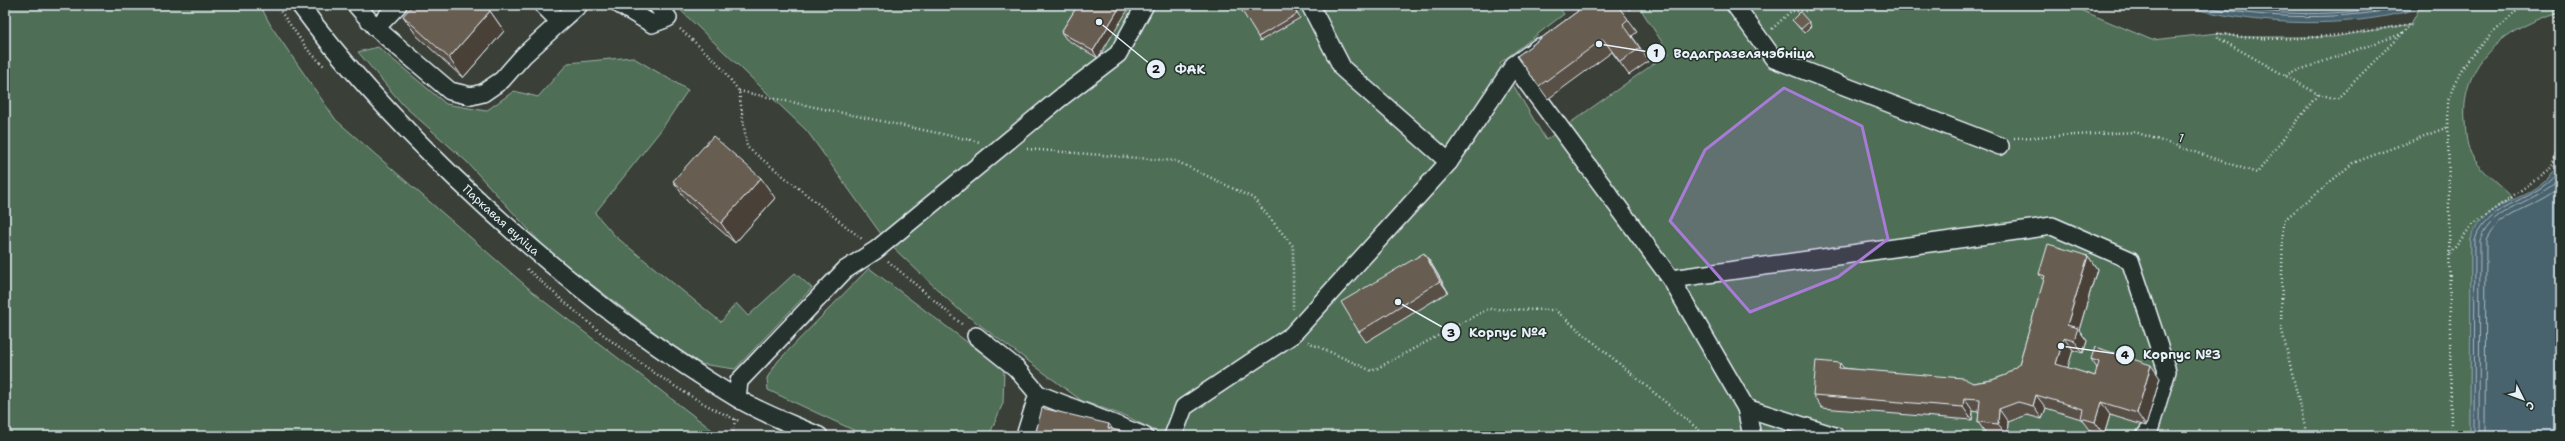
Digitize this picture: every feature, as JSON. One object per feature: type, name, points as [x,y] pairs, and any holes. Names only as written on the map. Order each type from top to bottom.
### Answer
[{"type":"street","name":"Паркавая вуліца","points":[[300,5],[328,45],[382,105],[504,224],[547,263],[646,339],[737,398],[820,436]]},
{"type":"street","points":[[356,5],[376,28],[450,91],[471,96],[483,93],[502,80],[524,55],[579,5]]},
{"type":"street","points":[[376,28],[398,5]]},
{"type":"street","points":[[543,5],[560,22]]},
{"type":"street","points":[[737,398],[739,381],[845,270],[876,250],[1118,54],[1145,5]]},
{"type":"street","points":[[1310,5],[1343,69],[1450,162]]},
{"type":"street","points":[[1735,5],[1774,59],[2000,146]]},
{"type":"street","points":[[630,7],[652,24],[663,12]]},
{"type":"street","points":[[1174,436],[1184,407],[1292,335],[1450,162],[1514,65],[1550,38]]},
{"type":"street","points":[[1514,65],[1672,279],[1746,408],[1752,436]]},
{"type":"street","points":[[1672,279],[2052,226],[2130,260],[2167,371],[2149,431],[2145,436]]},
{"type":"street","points":[[976,336],[1016,368],[1038,394],[1144,436]]},
{"type":"street","points":[[1025,436],[1038,394]]},
{"type":"street","points":[[1746,408],[1835,436]]},
{"type":"path","points":[[1628,5],[1630,11]]},
{"type":"path","points":[[1759,38],[1791,11],[1805,11],[1831,5]]},
{"type":"path","points":[[2451,436],[2448,102],[2457,76],[2471,54],[2523,5]]},
{"type":"path","points":[[2555,5],[2560,65]]},
{"type":"path","points":[[663,12],[717,62],[739,92],[747,147],[876,250],[976,336]]},
{"type":"path","points":[[2411,24],[2406,32],[2337,99],[2318,94],[2284,76],[2218,38],[2218,33],[2238,37],[2333,37],[2411,24]]},
{"type":"path","points":[[2284,76],[2406,32]]},
{"type":"path","points":[[739,92],[1002,147],[1176,161],[1253,198],[1293,246],[1292,335],[1372,371],[1488,309],[1555,310],[1706,436]]},
{"type":"path","name":"1","points":[[2000,146],[2016,138],[2134,132],[2257,173],[2318,94]]},
{"type":"path","points":[[2307,436],[2281,326],[2283,221],[2353,163],[2448,127]]},
{"type":"path","points":[[2450,255],[2472,225],[2552,168],[2560,137]]},
{"type":"highlighted area","points":[[1784,88],[1862,126],[1888,239],[1838,277],[1750,312],[1670,221],[1705,150]]},
{"type":"green space","points":[[5,5],[260,5],[271,26],[336,120],[541,299],[720,436],[5,436]]},
{"type":"green space","points":[[675,5],[1557,5],[1564,14],[1500,63],[1546,140],[1669,53],[1638,5],[1726,5],[1736,19],[1755,5],[2069,5],[2152,40],[2218,33],[2238,37],[2333,37],[2411,24],[2419,9],[2430,5],[2559,5],[2560,12],[2541,18],[2506,37],[2491,49],[2479,64],[2470,80],[2466,99],[2465,121],[2466,136],[2471,154],[2483,169],[2513,198],[2499,205],[2471,238],[2470,436],[1165,436],[1128,417],[1082,401],[957,308],[886,241],[807,131]]},
{"type":"green space","points":[[378,47],[446,104],[486,111],[514,91],[538,97],[568,63],[632,57],[688,90],[661,130],[595,213],[615,236],[721,322],[736,303],[748,316],[795,273],[812,288],[735,369],[701,364],[665,340],[550,253],[466,161],[403,105],[358,52]]},
{"type":"green space","points":[[869,268],[1004,370],[1003,403],[989,436],[866,436],[768,390],[767,378],[778,361]]},
{"type":"water","points":[[2178,5],[2430,5],[2368,19],[2304,23],[2240,18]]},
{"type":"water","points":[[2560,161],[2560,436],[2470,436],[2471,238],[2477,226],[2485,216],[2502,204],[2522,196],[2543,183],[2550,176]]},
{"type":"building","points":[[413,5],[484,5],[490,11],[449,58],[403,16]]},
{"type":"building","points":[[1078,5],[1121,5],[1093,51],[1061,32]]},
{"type":"building","points":[[1292,5],[1297,14],[1258,37],[1239,6]]},
{"type":"building","points":[[1574,5],[1617,5],[1628,19],[1623,24],[1640,48],[1620,62],[1603,39],[1539,86],[1517,56],[1578,11]]},
{"type":"building","points":[[1800,12],[1809,22],[1801,29],[1792,20]]},
{"type":"building","points":[[713,136],[761,178],[721,223],[673,181]]},
{"type":"building","points":[[2048,244],[2088,256],[2067,325],[2078,328],[2074,340],[2064,337],[2056,364],[2095,376],[2099,362],[2091,359],[2095,347],[2151,365],[2137,413],[2101,402],[2095,422],[2081,418],[2083,409],[2036,395],[2033,406],[2018,402],[1999,409],[1998,424],[1978,422],[1980,399],[1964,398],[1963,407],[1813,395],[1816,361],[1840,363],[1839,368],[1963,378],[1973,383],[1992,380],[2006,375],[2019,364],[2045,276],[2039,274]]},
{"type":"building","points":[[1424,253],[1440,281],[1359,332],[1341,302]]},
{"type":"building","points":[[1042,408],[1109,424],[1108,428],[1140,436],[1035,436]]},
{"type":"place","name":"ФАК","points":[[1099,22]]},
{"type":"place","name":"Водагразелячэбніца","points":[[1599,44]]},
{"type":"place","name":"Корпус №4","points":[[1398,302]]},
{"type":"place","name":"Корпус №3","points":[[2061,346]]}]
